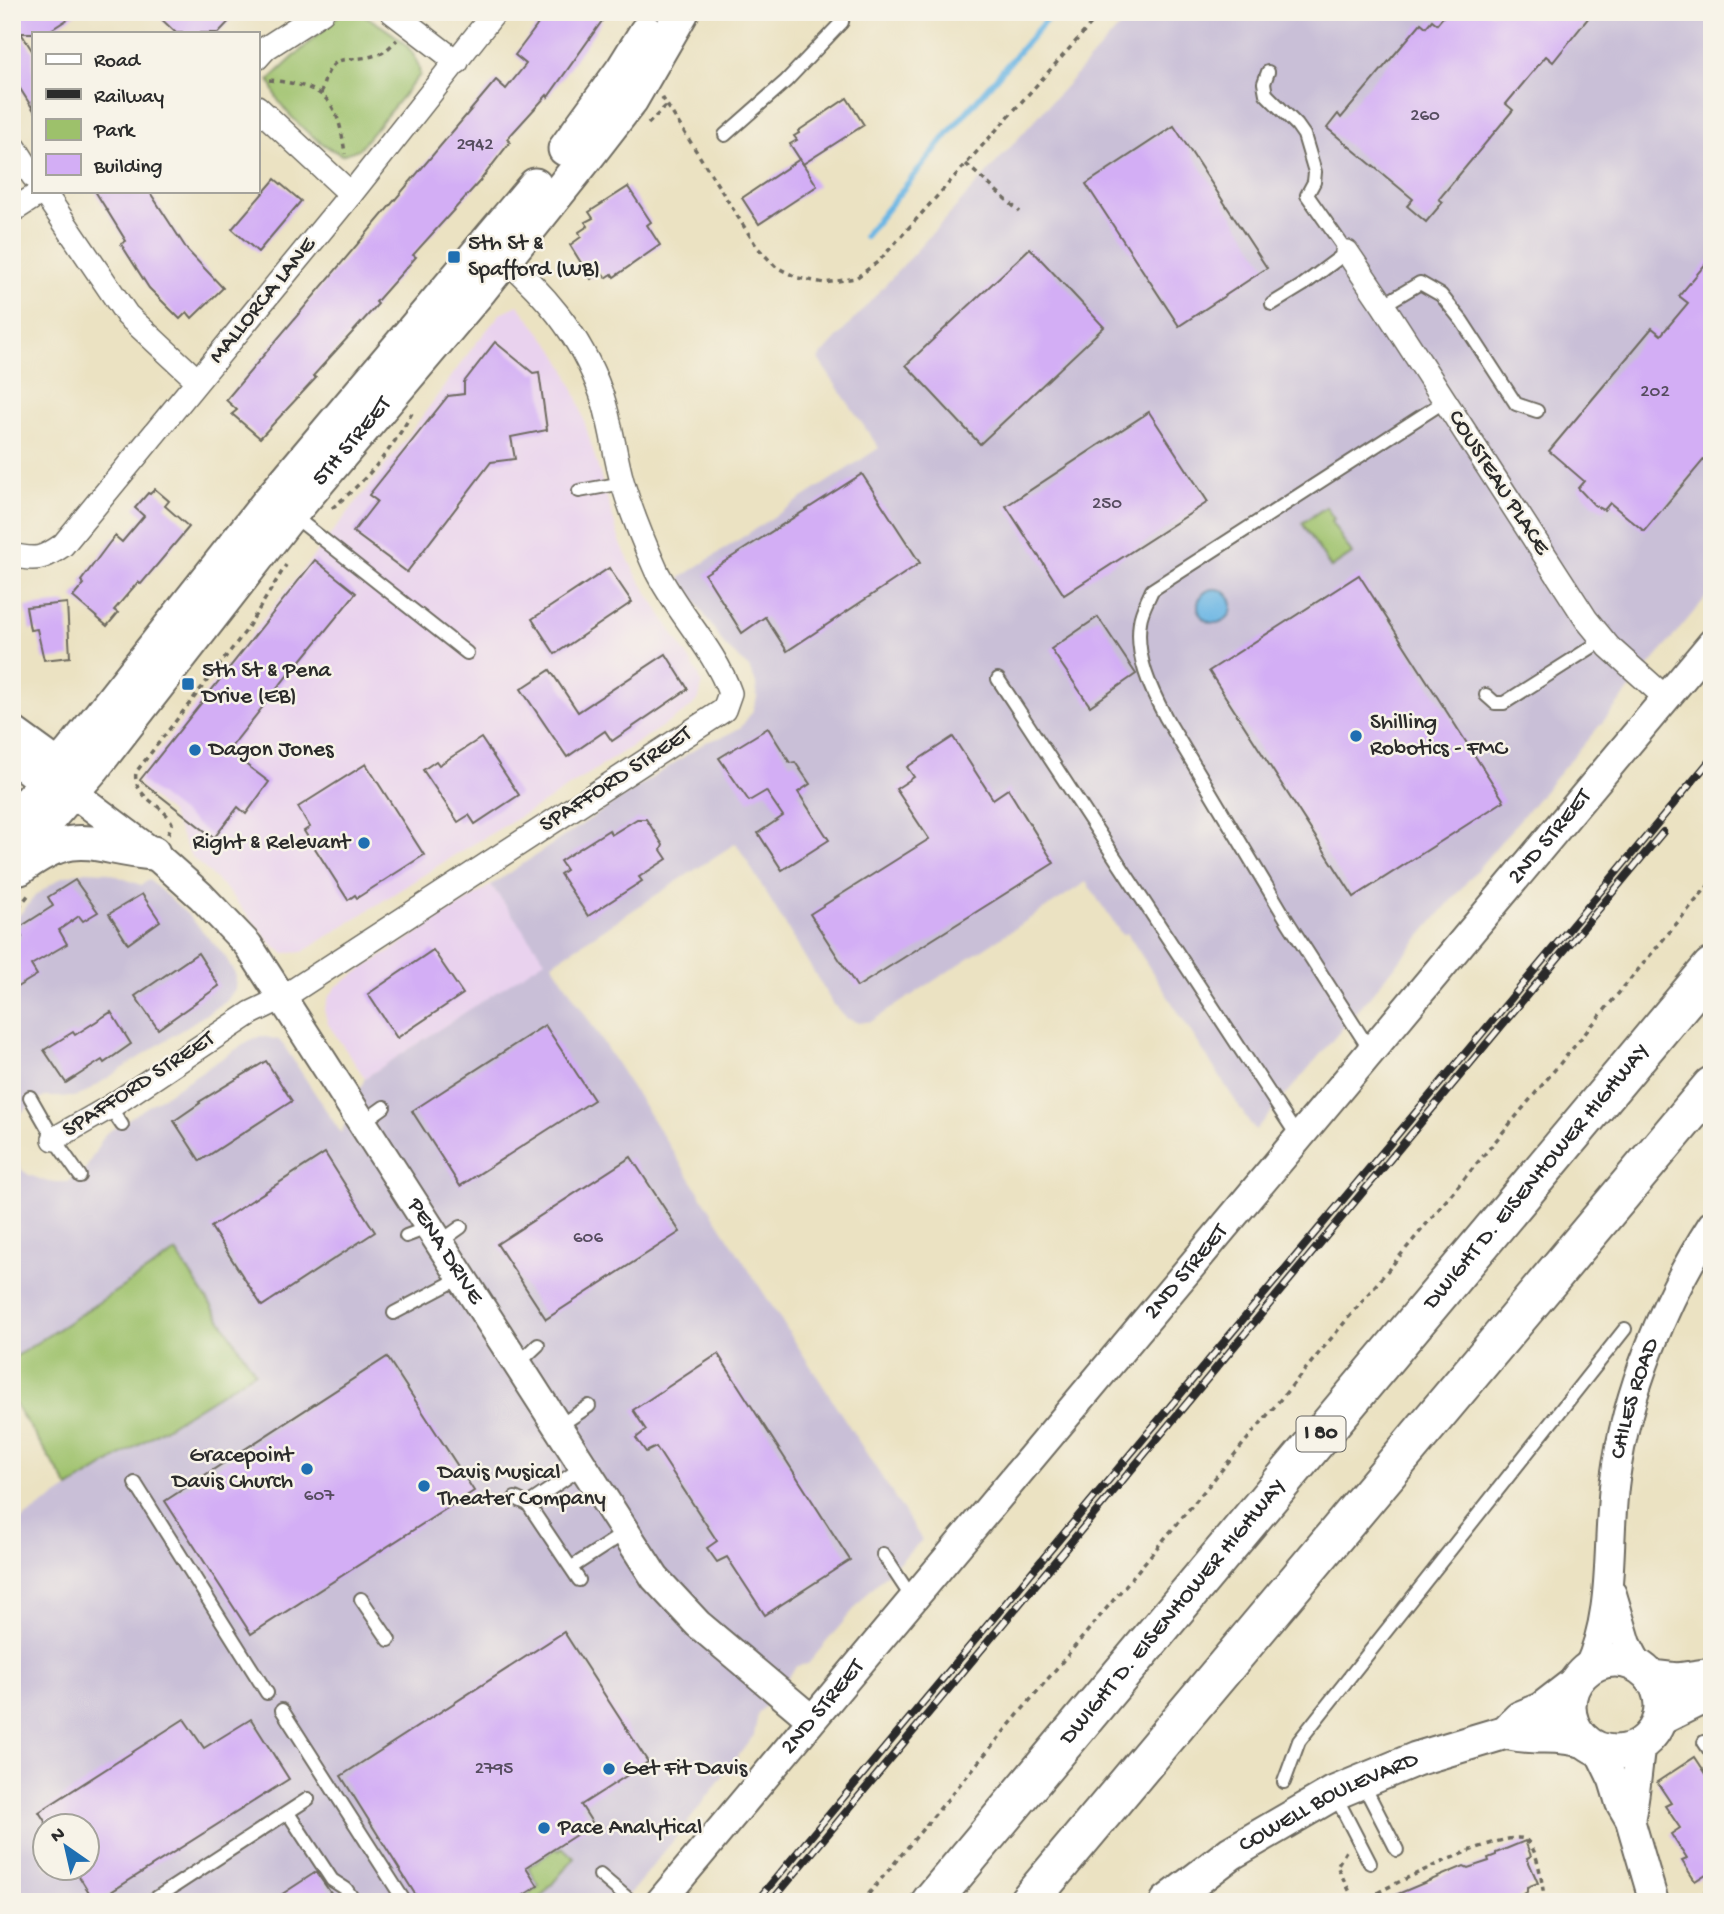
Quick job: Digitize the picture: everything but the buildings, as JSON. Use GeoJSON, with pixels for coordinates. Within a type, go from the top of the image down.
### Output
{"type":"FeatureCollection","features":[{"type":"Feature","properties":{"kind":"highway","name":"DWIGHT D. EISENHOWER HIGHWAY"},"geometry":{"type":"LineString","coordinates":[[931,1902],[1712,967]]}},
{"type":"Feature","properties":{"kind":"highway"},"geometry":{"type":"LineString","coordinates":[[1028,1902],[1712,1086]]}},
{"type":"Feature","properties":{"kind":"main road","name":"5TH STREET"},"geometry":{"type":"LineString","coordinates":[[12,821],[59,780],[298,520],[496,251],[623,69],[658,12]]}},
{"type":"Feature","properties":{"kind":"main road","name":"5TH STREET"},"geometry":{"type":"LineString","coordinates":[[19,876],[59,780],[270,500],[631,100],[682,12]]}},
{"type":"Feature","properties":{"kind":"main road"},"geometry":{"type":"LineString","coordinates":[[19,876],[34,857],[71,843],[90,841],[124,851],[160,844]]}},
{"type":"Feature","properties":{"kind":"main road"},"geometry":{"type":"LineString","coordinates":[[1712,1675],[1677,1680],[1645,1672],[1625,1661],[1610,1660],[1595,1664],[1581,1677],[1569,1700],[1569,1715],[1575,1729],[1591,1745],[1613,1752],[1627,1750],[1695,1701],[1712,1696]]}},
{"type":"Feature","properties":{"kind":"main road"},"geometry":{"type":"LineString","coordinates":[[1645,1672],[1658,1690],[1661,1705],[1650,1731]]}},
{"type":"Feature","properties":{"kind":"main road","name":"COWELL BOULEVARD"},"geometry":{"type":"LineString","coordinates":[[1167,1902],[1231,1853],[1348,1786],[1428,1755],[1506,1732],[1520,1718],[1556,1700],[1581,1677]]}},
{"type":"Feature","properties":{"kind":"main road","name":"COWELL BOULEVARD"},"geometry":{"type":"LineString","coordinates":[[1506,1732],[1526,1738],[1552,1735],[1591,1745]]}},
{"type":"Feature","properties":{"kind":"street"},"geometry":{"type":"LineString","coordinates":[[259,56],[266,48],[322,12]]}},
{"type":"Feature","properties":{"kind":"street"},"geometry":{"type":"LineString","coordinates":[[392,12],[457,62]]}},
{"type":"Feature","properties":{"kind":"street","name":"MALLORCA LANE"},"geometry":{"type":"LineString","coordinates":[[12,555],[28,559],[46,557],[63,545],[351,194],[495,12]]}},
{"type":"Feature","properties":{"kind":"street"},"geometry":{"type":"LineString","coordinates":[[259,109],[351,194]]}},
{"type":"Feature","properties":{"kind":"street"},"geometry":{"type":"LineString","coordinates":[[12,143],[32,174]]}},
{"type":"Feature","properties":{"kind":"street"},"geometry":{"type":"LineString","coordinates":[[12,211],[41,192]]}},
{"type":"Feature","properties":{"kind":"street"},"geometry":{"type":"LineString","coordinates":[[44,192],[127,315],[197,380]]}},
{"type":"Feature","properties":{"kind":"street","name":"SPAFFORD STREET"},"geometry":{"type":"LineString","coordinates":[[54,1139],[116,1116],[251,1013],[282,998],[724,709],[730,693],[723,674],[678,610],[640,534],[623,483],[601,393],[575,337],[554,306],[496,251]]}},
{"type":"Feature","properties":{"kind":"street","name":"COUSTEAU PLACE"},"geometry":{"type":"LineString","coordinates":[[1347,253],[1384,305],[1586,619],[1603,640],[1666,698]]}},
{"type":"Feature","properties":{"kind":"street","name":"2ND STREET"},"geometry":{"type":"LineString","coordinates":[[660,1902],[1712,643]]}},
{"type":"Feature","properties":{"kind":"street"},"geometry":{"type":"LineString","coordinates":[[12,730],[59,780]]}},
{"type":"Feature","properties":{"kind":"street"},"geometry":{"type":"LineString","coordinates":[[12,758],[59,780]]}},
{"type":"Feature","properties":{"kind":"street","name":"PENA DRIVE"},"geometry":{"type":"LineString","coordinates":[[59,780],[160,844],[201,896],[248,945],[282,998],[373,1115],[434,1233],[462,1277],[528,1355],[559,1426],[655,1578],[698,1624],[811,1719]]}},
{"type":"Feature","properties":{"kind":"street","name":"CHILES ROAD"},"geometry":{"type":"LineString","coordinates":[[1610,1586],[1610,1537],[1615,1478],[1629,1410],[1659,1326],[1694,1253],[1712,1225]]}},
{"type":"Feature","properties":{"kind":"street"},"geometry":{"type":"LineString","coordinates":[[1610,1586],[1627,1644],[1645,1672]]}},
{"type":"Feature","properties":{"kind":"street"},"geometry":{"type":"LineString","coordinates":[[1581,1677],[1599,1646],[1610,1586]]}},
{"type":"Feature","properties":{"kind":"street"},"geometry":{"type":"LineString","coordinates":[[1630,1820],[1635,1800],[1635,1783],[1650,1731]]}},
{"type":"Feature","properties":{"kind":"street"},"geometry":{"type":"LineString","coordinates":[[1591,1745],[1613,1780],[1620,1803],[1630,1820],[1654,1902]]}},
{"type":"Feature","properties":{"kind":"lane"},"geometry":{"type":"LineString","coordinates":[[725,135],[786,81],[842,22],[843,12]]}},
{"type":"Feature","properties":{"kind":"lane"},"geometry":{"type":"LineString","coordinates":[[1268,72],[1264,83],[1266,93],[1304,135],[1315,172],[1314,182],[1307,195],[1347,253],[1272,304]]}},
{"type":"Feature","properties":{"kind":"lane"},"geometry":{"type":"LineString","coordinates":[[1384,305],[1420,283],[1441,295],[1462,321],[1516,404],[1537,411]]}},
{"type":"Feature","properties":{"kind":"lane"},"geometry":{"type":"LineString","coordinates":[[1370,1050],[1288,922],[1166,718],[1149,686],[1140,650],[1140,620],[1152,590],[1446,401]]}},
{"type":"Feature","properties":{"kind":"lane"},"geometry":{"type":"LineString","coordinates":[[579,491],[623,483]]}},
{"type":"Feature","properties":{"kind":"lane"},"geometry":{"type":"LineString","coordinates":[[298,520],[467,653]]}},
{"type":"Feature","properties":{"kind":"lane"},"geometry":{"type":"LineString","coordinates":[[1486,695],[1495,703],[1504,703],[1603,640]]}},
{"type":"Feature","properties":{"kind":"lane"},"geometry":{"type":"LineString","coordinates":[[998,679],[1298,1137]]}},
{"type":"Feature","properties":{"kind":"lane"},"geometry":{"type":"LineString","coordinates":[[30,1097],[54,1139],[80,1176]]}},
{"type":"Feature","properties":{"kind":"lane"},"geometry":{"type":"LineString","coordinates":[[394,1313],[462,1277]]}},
{"type":"Feature","properties":{"kind":"lane"},"geometry":{"type":"LineString","coordinates":[[1283,1782],[1299,1741],[1625,1329]]}},
{"type":"Feature","properties":{"kind":"lane"},"geometry":{"type":"LineString","coordinates":[[559,1426],[589,1406]]}},
{"type":"Feature","properties":{"kind":"lane"},"geometry":{"type":"LineString","coordinates":[[528,1504],[584,1466]]}},
{"type":"Feature","properties":{"kind":"lane"},"geometry":{"type":"LineString","coordinates":[[135,1483],[267,1693]]}},
{"type":"Feature","properties":{"kind":"lane"},"geometry":{"type":"LineString","coordinates":[[515,1498],[528,1504],[579,1580]]}},
{"type":"Feature","properties":{"kind":"lane"},"geometry":{"type":"LineString","coordinates":[[572,1567],[626,1532]]}},
{"type":"Feature","properties":{"kind":"lane"},"geometry":{"type":"LineString","coordinates":[[883,1554],[912,1598]]}},
{"type":"Feature","properties":{"kind":"lane"},"geometry":{"type":"LineString","coordinates":[[361,1599],[389,1640]]}},
{"type":"Feature","properties":{"kind":"lane"},"geometry":{"type":"LineString","coordinates":[[282,1710],[405,1902]]}},
{"type":"Feature","properties":{"kind":"lane"},"geometry":{"type":"LineString","coordinates":[[1704,1742],[1712,1754]]}},
{"type":"Feature","properties":{"kind":"lane"},"geometry":{"type":"LineString","coordinates":[[1348,1786],[1397,1850]]}},
{"type":"Feature","properties":{"kind":"lane"},"geometry":{"type":"LineString","coordinates":[[1348,1786],[1370,1863]]}},
{"type":"Feature","properties":{"kind":"lane"},"geometry":{"type":"LineString","coordinates":[[150,1902],[308,1800]]}},
{"type":"Feature","properties":{"kind":"lane"},"geometry":{"type":"LineString","coordinates":[[288,1813],[332,1880],[346,1889],[355,1902]]}},
{"type":"Feature","properties":{"kind":"lane"},"geometry":{"type":"LineString","coordinates":[[600,1875],[632,1902]]}},
{"type":"Feature","properties":{"kind":"path"},"geometry":{"type":"LineString","coordinates":[[657,90],[757,247],[776,267],[798,278],[825,283],[856,278],[879,261],[1102,12]]}},
{"type":"Feature","properties":{"kind":"path"},"geometry":{"type":"LineString","coordinates":[[321,94],[325,76],[337,62],[345,58],[382,54],[398,38]]}},
{"type":"Feature","properties":{"kind":"path"},"geometry":{"type":"LineString","coordinates":[[269,80],[295,83],[321,94],[337,112],[345,154]]}},
{"type":"Feature","properties":{"kind":"path"},"geometry":{"type":"LineString","coordinates":[[966,164],[1020,212]]}},
{"type":"Feature","properties":{"kind":"path"},"geometry":{"type":"LineString","coordinates":[[160,844],[172,824],[169,816],[139,791],[134,781],[136,772],[245,632],[285,568],[298,520],[330,510],[354,491],[394,444],[416,406]]}},
{"type":"Feature","properties":{"kind":"path"},"geometry":{"type":"LineString","coordinates":[[12,915],[19,876]]}},
{"type":"Feature","properties":{"kind":"path"},"geometry":{"type":"LineString","coordinates":[[862,1902],[1712,881]]}},
{"type":"Feature","properties":{"kind":"path"},"geometry":{"type":"LineString","coordinates":[[1337,1866],[1357,1902],[1437,1864],[1494,1843],[1519,1837],[1526,1839],[1533,1850],[1545,1902]]}},
{"type":"Feature","properties":{"kind":"path"},"geometry":{"type":"LineString","coordinates":[[1687,1902],[1712,1887]]}},
{"type":"Feature","properties":{"kind":"shaded area"},"geometry":{"type":"Polygon","coordinates":[[[1133,12],[1712,12],[1712,590],[1256,1130],[1127,933],[1122,935],[1086,882],[872,1021],[859,1023],[846,1018],[833,1004],[736,843],[552,963],[922,1540],[870,1590],[808,1664],[797,1666],[758,1714],[754,1735],[623,1902],[13,1902],[12,1526],[69,1488],[12,1400],[12,1151],[22,1170],[29,1175],[48,1182],[67,1182],[85,1170],[105,1134],[252,1039],[262,1036],[279,1040],[284,1046],[341,1133],[365,1078],[545,960],[491,885],[706,742],[741,727],[752,712],[757,698],[756,683],[749,668],[725,646],[680,578],[879,448],[818,359],[1133,12]]]}},
{"type":"Feature","properties":{"kind":"shaded area"},"geometry":{"type":"Polygon","coordinates":[[[518,305],[553,348],[565,368],[578,400],[620,542],[634,571],[699,675],[702,685],[699,698],[689,709],[550,799],[453,856],[303,952],[284,953],[271,943],[225,888],[191,856],[170,813],[142,789],[138,782],[139,776],[397,451],[473,347],[501,313],[518,305]]]}},
{"type":"Feature","properties":{"kind":"shaded area"},"geometry":{"type":"Polygon","coordinates":[[[86,871],[106,872],[141,885],[149,880],[189,916],[225,956],[236,976],[235,989],[226,1001],[83,1094],[73,1097],[45,1097],[36,1101],[17,1116],[12,1127],[12,924],[35,896],[62,877],[86,871]]]}},
{"type":"Feature","properties":{"kind":"shaded area"},"geometry":{"type":"Polygon","coordinates":[[[491,885],[546,960],[365,1078],[328,1024],[324,1010],[329,997],[337,986],[491,885]]]}},
{"type":"Feature","properties":{"kind":"green space"},"geometry":{"type":"Polygon","coordinates":[[[360,12],[406,45],[418,64],[420,75],[359,149],[342,155],[316,139],[291,116],[278,100],[269,80],[340,14],[360,12]]]}},
{"type":"Feature","properties":{"kind":"green space"},"geometry":{"type":"Polygon","coordinates":[[[1326,507],[1334,519],[1331,521],[1352,554],[1331,568],[1302,523],[1326,507]]]}},
{"type":"Feature","properties":{"kind":"green space"},"geometry":{"type":"Polygon","coordinates":[[[176,1252],[255,1372],[69,1488],[12,1400],[12,1359],[176,1252]]]}},
{"type":"Feature","properties":{"kind":"green space"},"geometry":{"type":"Polygon","coordinates":[[[562,1847],[574,1858],[537,1902],[516,1902],[539,1886],[528,1867],[562,1847]]]}},
{"type":"Feature","properties":{"kind":"water"},"geometry":{"type":"Polygon","coordinates":[[[1215,589],[1227,594],[1232,606],[1227,618],[1215,623],[1203,618],[1198,606],[1203,594],[1215,589]]]}},
{"type":"Feature","properties":{"kind":"waterway"},"geometry":{"type":"LineString","coordinates":[[865,236],[951,130],[1053,12]]}},
{"type":"Feature","properties":{"kind":"railway"},"geometry":{"type":"LineString","coordinates":[[756,1902],[1712,758]]}},
{"type":"Feature","properties":{"kind":"railway"},"geometry":{"type":"LineString","coordinates":[[771,1902],[1663,832]]}},
{"type":"Feature","properties":{"kind":"place","name":"5th St & Spafford (WB)"},"geometry":{"type":"Point","coordinates":[454,257]}},
{"type":"Feature","properties":{"kind":"place","name":"5th St & Pena Drive (EB)"},"geometry":{"type":"Point","coordinates":[188,684]}},
{"type":"Feature","properties":{"kind":"place","name":"Shilling Robotics - FMC"},"geometry":{"type":"Point","coordinates":[1356,736]}},
{"type":"Feature","properties":{"kind":"place","name":"Dagon Jones"},"geometry":{"type":"Point","coordinates":[195,750]}},
{"type":"Feature","properties":{"kind":"place","name":"Right & Relevant"},"geometry":{"type":"Point","coordinates":[364,843]}},
{"type":"Feature","properties":{"kind":"place","name":"Gracepoint Davis Church"},"geometry":{"type":"Point","coordinates":[307,1469]}},
{"type":"Feature","properties":{"kind":"place","name":"Davis Musical Theater Company"},"geometry":{"type":"Point","coordinates":[424,1486]}},
{"type":"Feature","properties":{"kind":"place","name":"Get Fit Davis"},"geometry":{"type":"Point","coordinates":[609,1769]}},
{"type":"Feature","properties":{"kind":"place","name":"Pace Analytical"},"geometry":{"type":"Point","coordinates":[544,1828]}}]}
